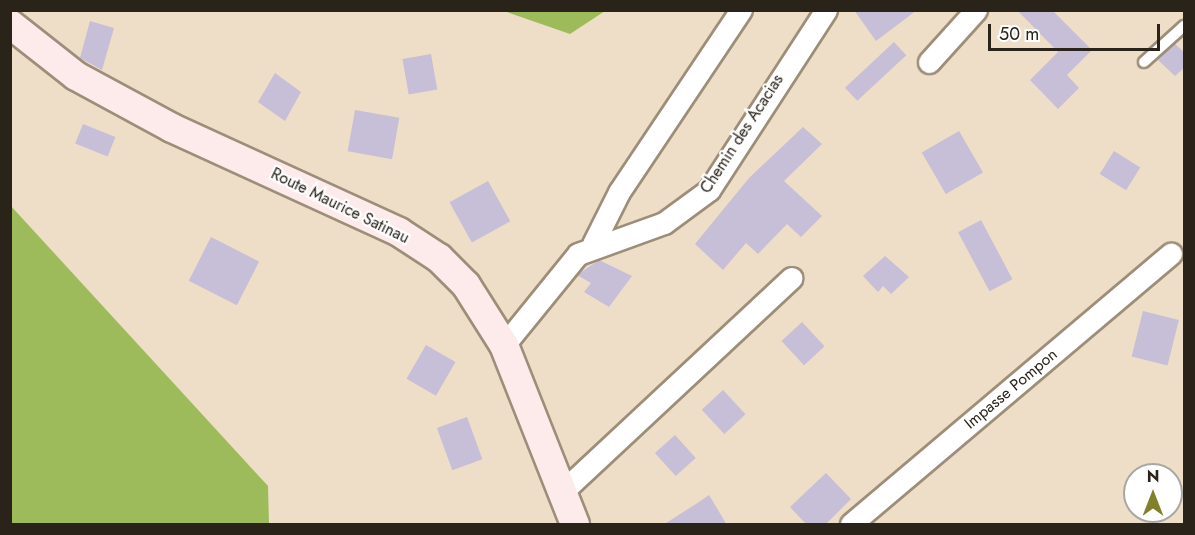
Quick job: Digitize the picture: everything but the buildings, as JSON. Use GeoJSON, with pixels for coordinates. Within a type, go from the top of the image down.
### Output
{"type":"FeatureCollection","features":[{"type":"Feature","properties":{"kind":"main road","name":"Route Maurice Satinau"},"geometry":{"type":"LineString","coordinates":[[10,24],[86,81],[407,237],[466,285],[504,345],[564,490],[575,525]]}},
{"type":"Feature","properties":{"kind":"street"},"geometry":{"type":"LineString","coordinates":[[593,244],[619,192],[741,10]]}},
{"type":"Feature","properties":{"kind":"street","name":"Chemin des Acacias"},"geometry":{"type":"LineString","coordinates":[[504,345],[578,254],[593,244],[664,223],[702,196],[826,10]]}},
{"type":"Feature","properties":{"kind":"street"},"geometry":{"type":"LineString","coordinates":[[929,63],[976,10]]}},
{"type":"Feature","properties":{"kind":"street","name":"Impasse Pompon"},"geometry":{"type":"LineString","coordinates":[[851,525],[1171,254]]}},
{"type":"Feature","properties":{"kind":"street"},"geometry":{"type":"LineString","coordinates":[[564,490],[791,278]]}},
{"type":"Feature","properties":{"kind":"lane"},"geometry":{"type":"LineString","coordinates":[[1144,62],[1185,26]]}},
{"type":"Feature","properties":{"kind":"green space"},"geometry":{"type":"Polygon","coordinates":[[[504,11],[605,11],[570,34],[504,11]]]}},
{"type":"Feature","properties":{"kind":"green space"},"geometry":{"type":"Polygon","coordinates":[[[10,205],[268,486],[269,524],[11,524],[10,205]]]}}]}
